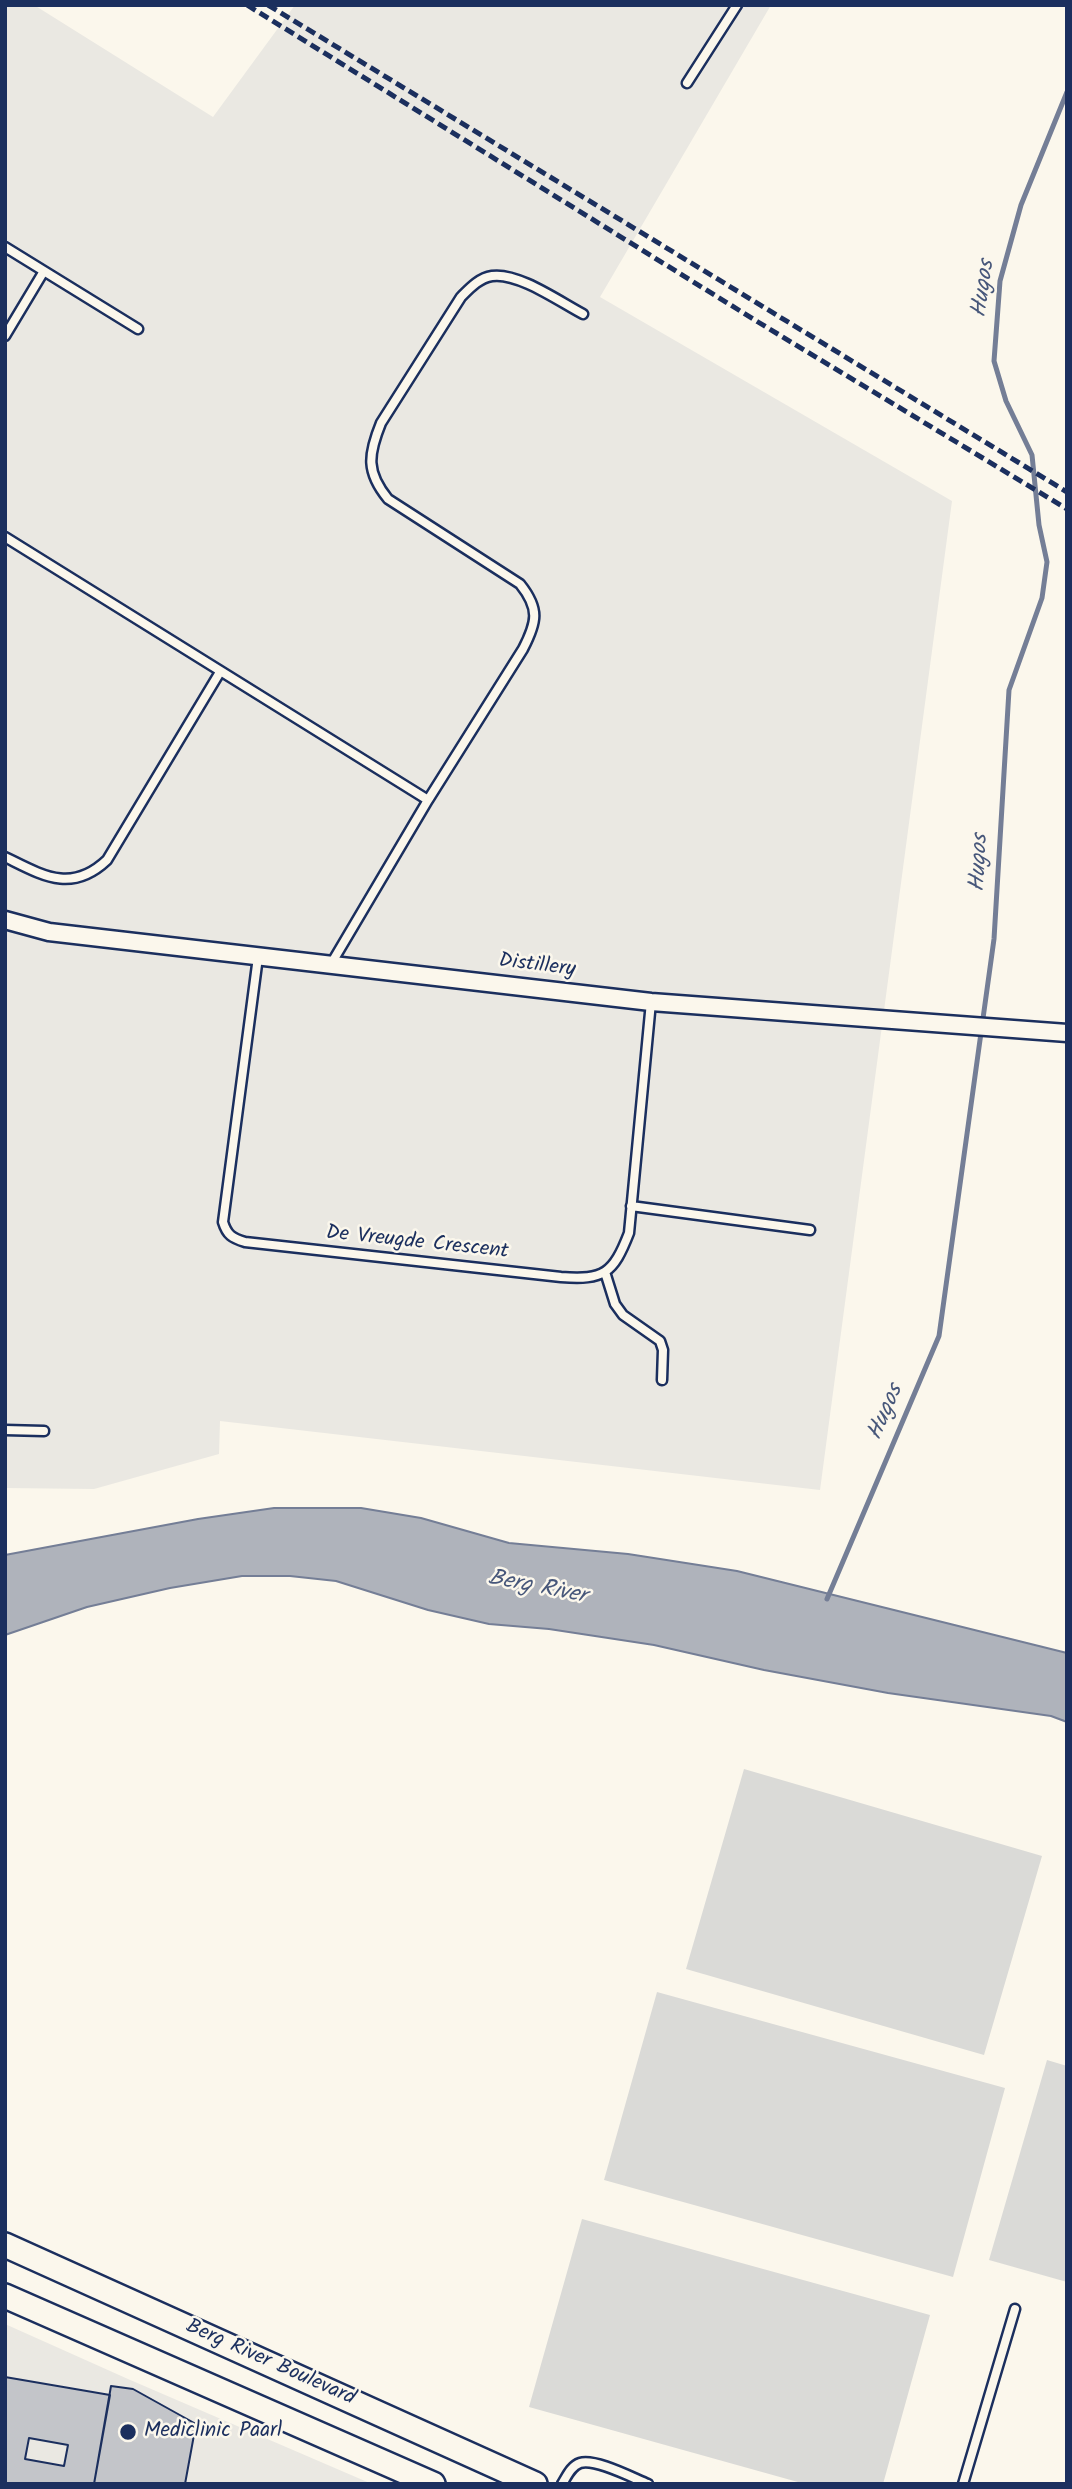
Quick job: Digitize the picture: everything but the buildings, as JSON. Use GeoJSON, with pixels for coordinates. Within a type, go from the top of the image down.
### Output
{"type":"FeatureCollection","features":[{"type":"Feature","properties":{"kind":"street","name":"Distillery"},"geometry":{"type":"LineString","coordinates":[[5,920],[49,932],[651,1002],[1067,1033]]}},
{"type":"Feature","properties":{"kind":"street","name":"Berg River Boulevard"},"geometry":{"type":"LineString","coordinates":[[5,2245],[535,2484]]}},
{"type":"Feature","properties":{"kind":"street","name":"Berg River Boulevard"},"geometry":{"type":"LineString","coordinates":[[5,2296],[433,2484]]}},
{"type":"Feature","properties":{"kind":"lane"},"geometry":{"type":"LineString","coordinates":[[687,83],[737,5]]}},
{"type":"Feature","properties":{"kind":"lane"},"geometry":{"type":"LineString","coordinates":[[5,247],[138,329]]}},
{"type":"Feature","properties":{"kind":"lane"},"geometry":{"type":"LineString","coordinates":[[6,334],[44,271]]}},
{"type":"Feature","properties":{"kind":"lane"},"geometry":{"type":"LineString","coordinates":[[331,964],[428,800],[523,649],[533,629],[535,612],[531,598],[520,584],[388,499],[376,484],[370,465],[372,443],[380,424],[461,297],[476,283],[491,276],[510,277],[583,314]]}},
{"type":"Feature","properties":{"kind":"lane"},"geometry":{"type":"LineString","coordinates":[[5,537],[428,800]]}},
{"type":"Feature","properties":{"kind":"lane"},"geometry":{"type":"LineString","coordinates":[[5,857],[40,874],[58,879],[73,879],[97,869],[107,860],[220,672]]}},
{"type":"Feature","properties":{"kind":"lane","name":"De Vreugde Crescent"},"geometry":{"type":"LineString","coordinates":[[258,957],[223,1223],[226,1233],[233,1239],[244,1242],[561,1277],[588,1279],[606,1272]]}},
{"type":"Feature","properties":{"kind":"lane"},"geometry":{"type":"LineString","coordinates":[[651,1002],[629,1233],[620,1257],[606,1272],[615,1304],[623,1315],[660,1341],[663,1349],[662,1380]]}},
{"type":"Feature","properties":{"kind":"lane"},"geometry":{"type":"LineString","coordinates":[[631,1206],[810,1230]]}},
{"type":"Feature","properties":{"kind":"lane"},"geometry":{"type":"LineString","coordinates":[[5,1430],[44,1431]]}},
{"type":"Feature","properties":{"kind":"lane"},"geometry":{"type":"LineString","coordinates":[[963,2484],[1015,2309]]}},
{"type":"Feature","properties":{"kind":"lane"},"geometry":{"type":"LineString","coordinates":[[562,2484],[570,2470],[581,2462],[595,2463],[648,2484]]}},
{"type":"Feature","properties":{"kind":"shaded area"},"geometry":{"type":"Polygon","coordinates":[[[5,5],[34,5],[213,117],[295,5],[771,5],[600,297],[952,501],[820,1490],[220,1421],[219,1454],[94,1489],[5,1488],[5,5]]]}},
{"type":"Feature","properties":{"kind":"shaded area"},"geometry":{"type":"Polygon","coordinates":[[[744,1769],[1042,1856],[984,2055],[686,1969],[744,1769]]]}},
{"type":"Feature","properties":{"kind":"shaded area"},"geometry":{"type":"Polygon","coordinates":[[[657,1992],[1005,2088],[953,2277],[604,2180],[657,1992]]]}},
{"type":"Feature","properties":{"kind":"shaded area"},"geometry":{"type":"Polygon","coordinates":[[[1047,2060],[1067,2066],[1067,2282],[989,2260],[1047,2060]]]}},
{"type":"Feature","properties":{"kind":"shaded area"},"geometry":{"type":"Polygon","coordinates":[[[582,2219],[930,2315],[883,2484],[805,2484],[529,2407],[582,2219]]]}},
{"type":"Feature","properties":{"kind":"shaded area","name":"Mediclinic Paarl"},"geometry":{"type":"Polygon","coordinates":[[[5,2324],[128,2379],[372,2484],[5,2484],[5,2324]]]}},
{"type":"Feature","properties":{"kind":"water","name":"Berg River"},"geometry":{"type":"Polygon","coordinates":[[[274,1508],[361,1508],[421,1518],[509,1543],[628,1554],[737,1571],[1067,1653],[1067,1722],[1051,1716],[888,1693],[764,1670],[654,1645],[549,1629],[489,1624],[428,1610],[336,1581],[290,1576],[242,1576],[170,1588],[87,1607],[5,1635],[5,1555],[198,1519],[274,1508]]]}},
{"type":"Feature","properties":{"kind":"waterway","name":"Hugos"},"geometry":{"type":"LineString","coordinates":[[827,1599],[939,1336],[994,939],[1009,690],[1042,598],[1047,562],[1039,525],[1032,455],[1006,401],[994,361],[1000,281],[1021,205],[1067,92]]}},
{"type":"Feature","properties":{"kind":"railway"},"geometry":{"type":"LineString","coordinates":[[247,5],[758,322],[1067,509]]}},
{"type":"Feature","properties":{"kind":"railway"},"geometry":{"type":"LineString","coordinates":[[268,5],[1067,492]]}},
{"type":"Feature","properties":{"kind":"place","name":"Mediclinic Paarl"},"geometry":{"type":"Point","coordinates":[128,2432]}}]}
